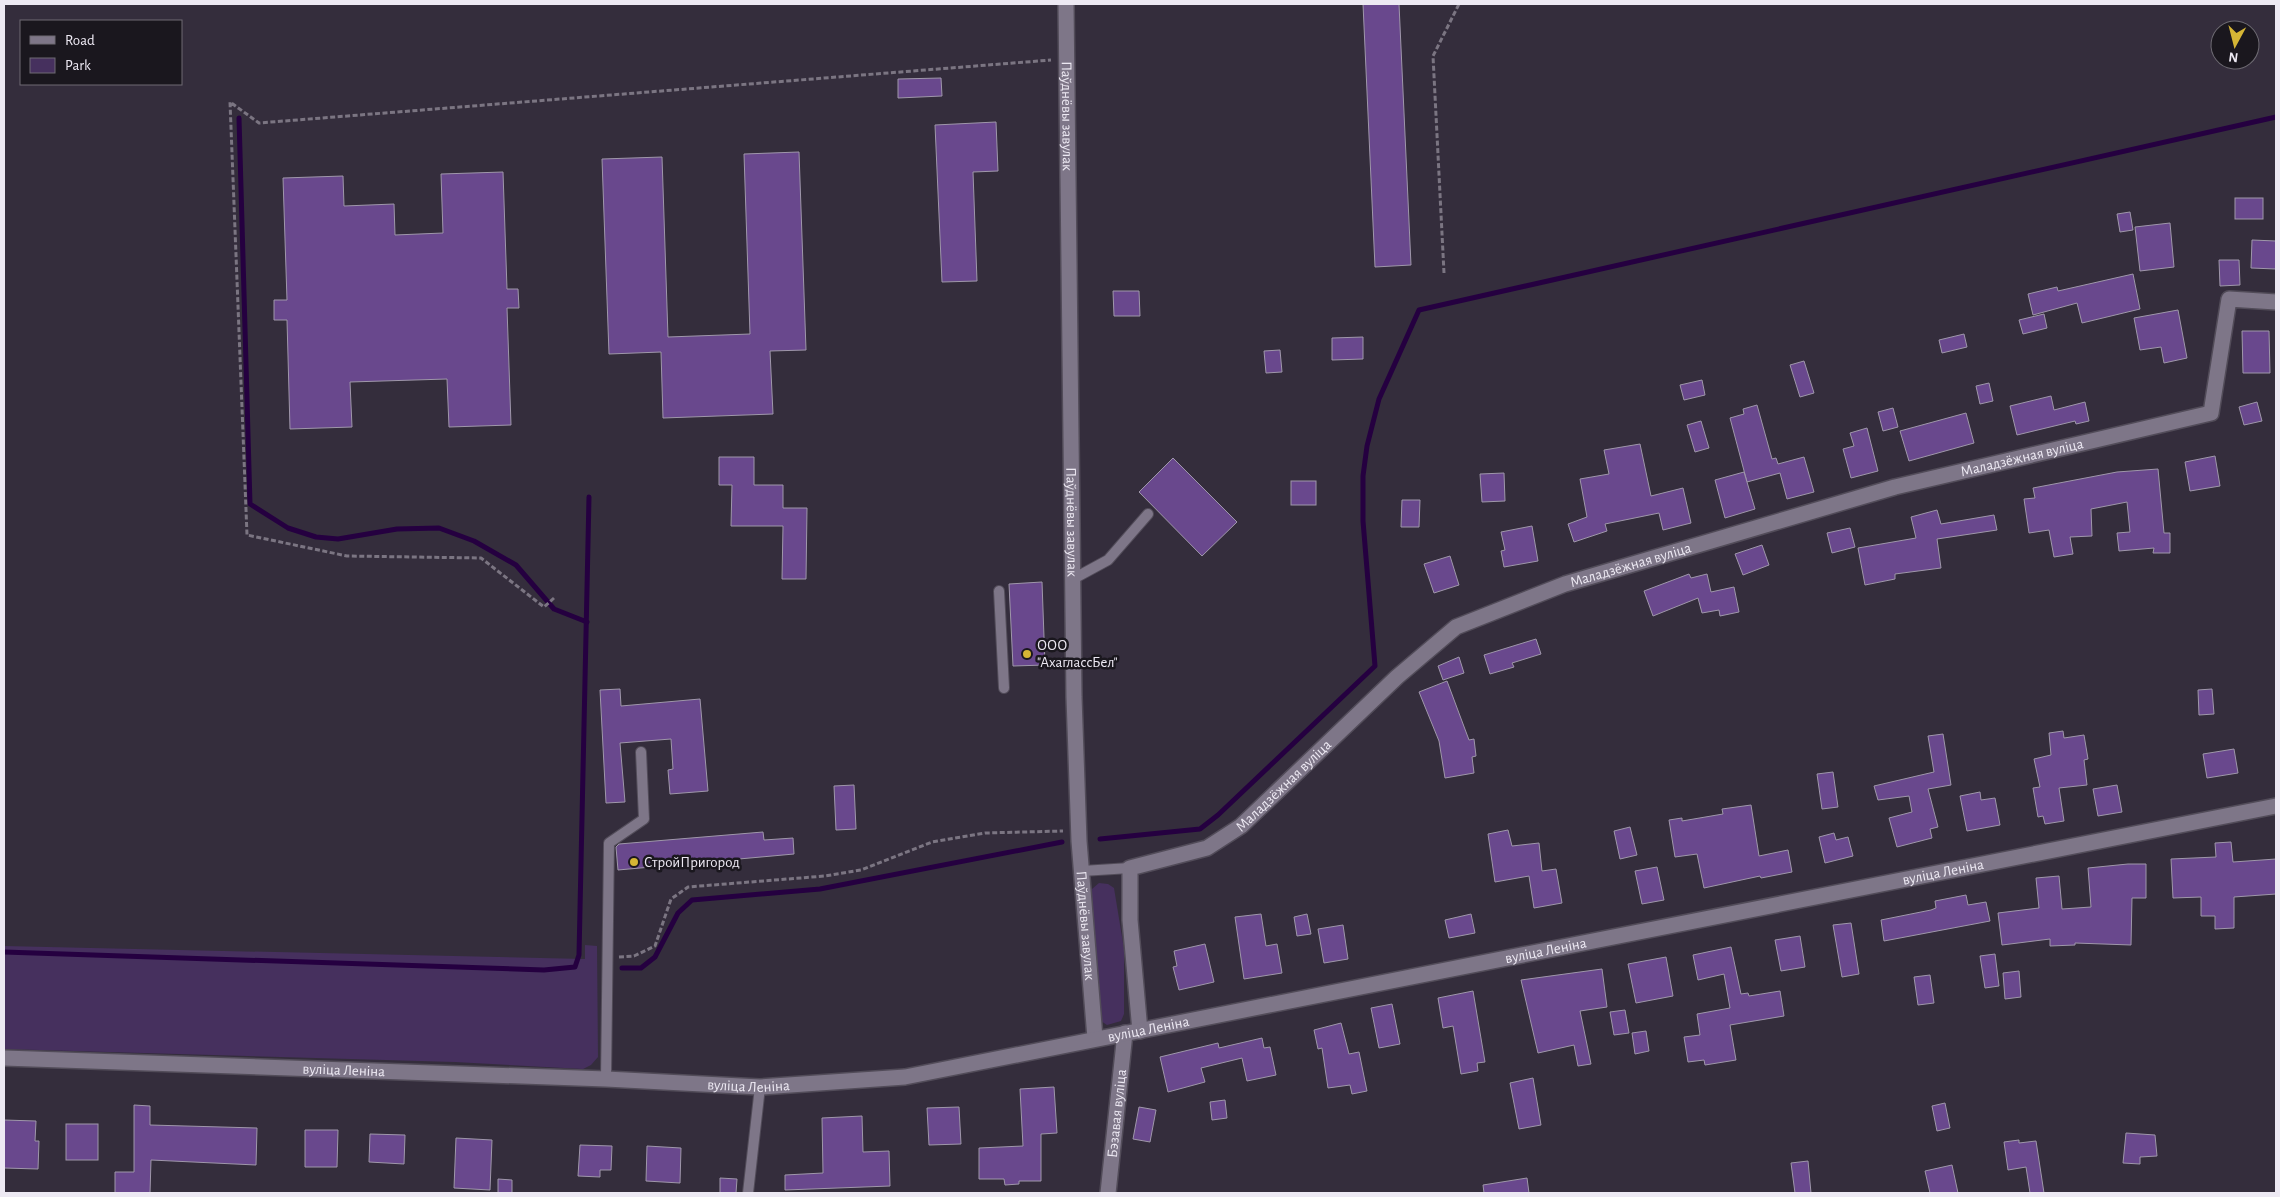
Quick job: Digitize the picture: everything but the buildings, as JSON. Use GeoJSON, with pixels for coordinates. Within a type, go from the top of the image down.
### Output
{"type":"FeatureCollection","features":[{"type":"Feature","properties":{"kind":"street","name":"Паўднёвы завулак"},"geometry":{"type":"LineString","coordinates":[[1066,4],[1073,579],[1079,831],[1095,1038]]}},
{"type":"Feature","properties":{"kind":"street","name":"Маладзёжная вуліца"},"geometry":{"type":"LineString","coordinates":[[1130,868],[1207,848],[1241,826],[1397,677],[1456,627],[1564,584],[1895,487],[2211,413],[2229,299],[2276,302]]}},
{"type":"Feature","properties":{"kind":"street","name":"вуліца Леніна"},"geometry":{"type":"LineString","coordinates":[[4,1058],[606,1079],[760,1087],[905,1076],[2276,806]]}},
{"type":"Feature","properties":{"kind":"street"},"geometry":{"type":"LineString","coordinates":[[1130,868],[1132,1032]]}},
{"type":"Feature","properties":{"kind":"street","name":"Бэзавая вуліца"},"geometry":{"type":"LineString","coordinates":[[1108,1193],[1132,1032]]}},
{"type":"Feature","properties":{"kind":"lane"},"geometry":{"type":"LineString","coordinates":[[1073,579],[1108,560],[1148,514]]}},
{"type":"Feature","properties":{"kind":"lane"},"geometry":{"type":"LineString","coordinates":[[999,591],[1004,688]]}},
{"type":"Feature","properties":{"kind":"lane"},"geometry":{"type":"LineString","coordinates":[[606,1079],[610,843],[644,819],[641,752]]}},
{"type":"Feature","properties":{"kind":"lane"},"geometry":{"type":"LineString","coordinates":[[1082,870],[1130,868]]}},
{"type":"Feature","properties":{"kind":"lane"},"geometry":{"type":"LineString","coordinates":[[748,1193],[760,1087]]}},
{"type":"Feature","properties":{"kind":"path"},"geometry":{"type":"LineString","coordinates":[[1444,273],[1434,56],[1460,4]]}},
{"type":"Feature","properties":{"kind":"path"},"geometry":{"type":"LineString","coordinates":[[554,598],[544,606],[480,558],[346,556],[247,535],[230,102],[259,123],[1067,59]]}},
{"type":"Feature","properties":{"kind":"path"},"geometry":{"type":"LineString","coordinates":[[608,957],[634,956],[655,946],[671,899],[688,887],[834,875],[861,870],[932,842],[985,833],[1079,831]]}},
{"type":"Feature","properties":{"kind":"green space"},"geometry":{"type":"Polygon","coordinates":[[[1099,883],[1108,884],[1114,888],[1124,949],[1124,1014],[1121,1021],[1107,1025],[1101,1021],[1098,1011],[1091,896],[1092,889],[1099,883]]]}},
{"type":"Feature","properties":{"kind":"green space"},"geometry":{"type":"Polygon","coordinates":[[[585,945],[597,946],[598,1057],[591,1065],[583,1069],[455,1062],[4,1049],[4,946],[585,959],[585,945]]]}},
{"type":"Feature","properties":{"kind":"waterway"},"geometry":{"type":"LineString","coordinates":[[1100,839],[1200,829],[1218,815],[1375,666],[1363,521],[1363,476],[1367,446],[1379,399],[1419,310],[2276,117]]}},
{"type":"Feature","properties":{"kind":"waterway"},"geometry":{"type":"LineString","coordinates":[[239,118],[250,504],[288,528],[316,537],[338,539],[397,529],[439,528],[474,541],[516,565],[554,609],[587,622]]}},
{"type":"Feature","properties":{"kind":"waterway"},"geometry":{"type":"LineString","coordinates":[[4,952],[544,970],[575,967],[579,955],[589,497]]}},
{"type":"Feature","properties":{"kind":"waterway"},"geometry":{"type":"LineString","coordinates":[[622,968],[641,968],[655,957],[678,913],[692,900],[820,889],[1062,842]]}},
{"type":"Feature","properties":{"kind":"place","name":"ООО \"АхаглассБел\""},"geometry":{"type":"Point","coordinates":[1027,654]}},
{"type":"Feature","properties":{"kind":"place","name":"СтройПригород"},"geometry":{"type":"Point","coordinates":[634,862]}}]}
